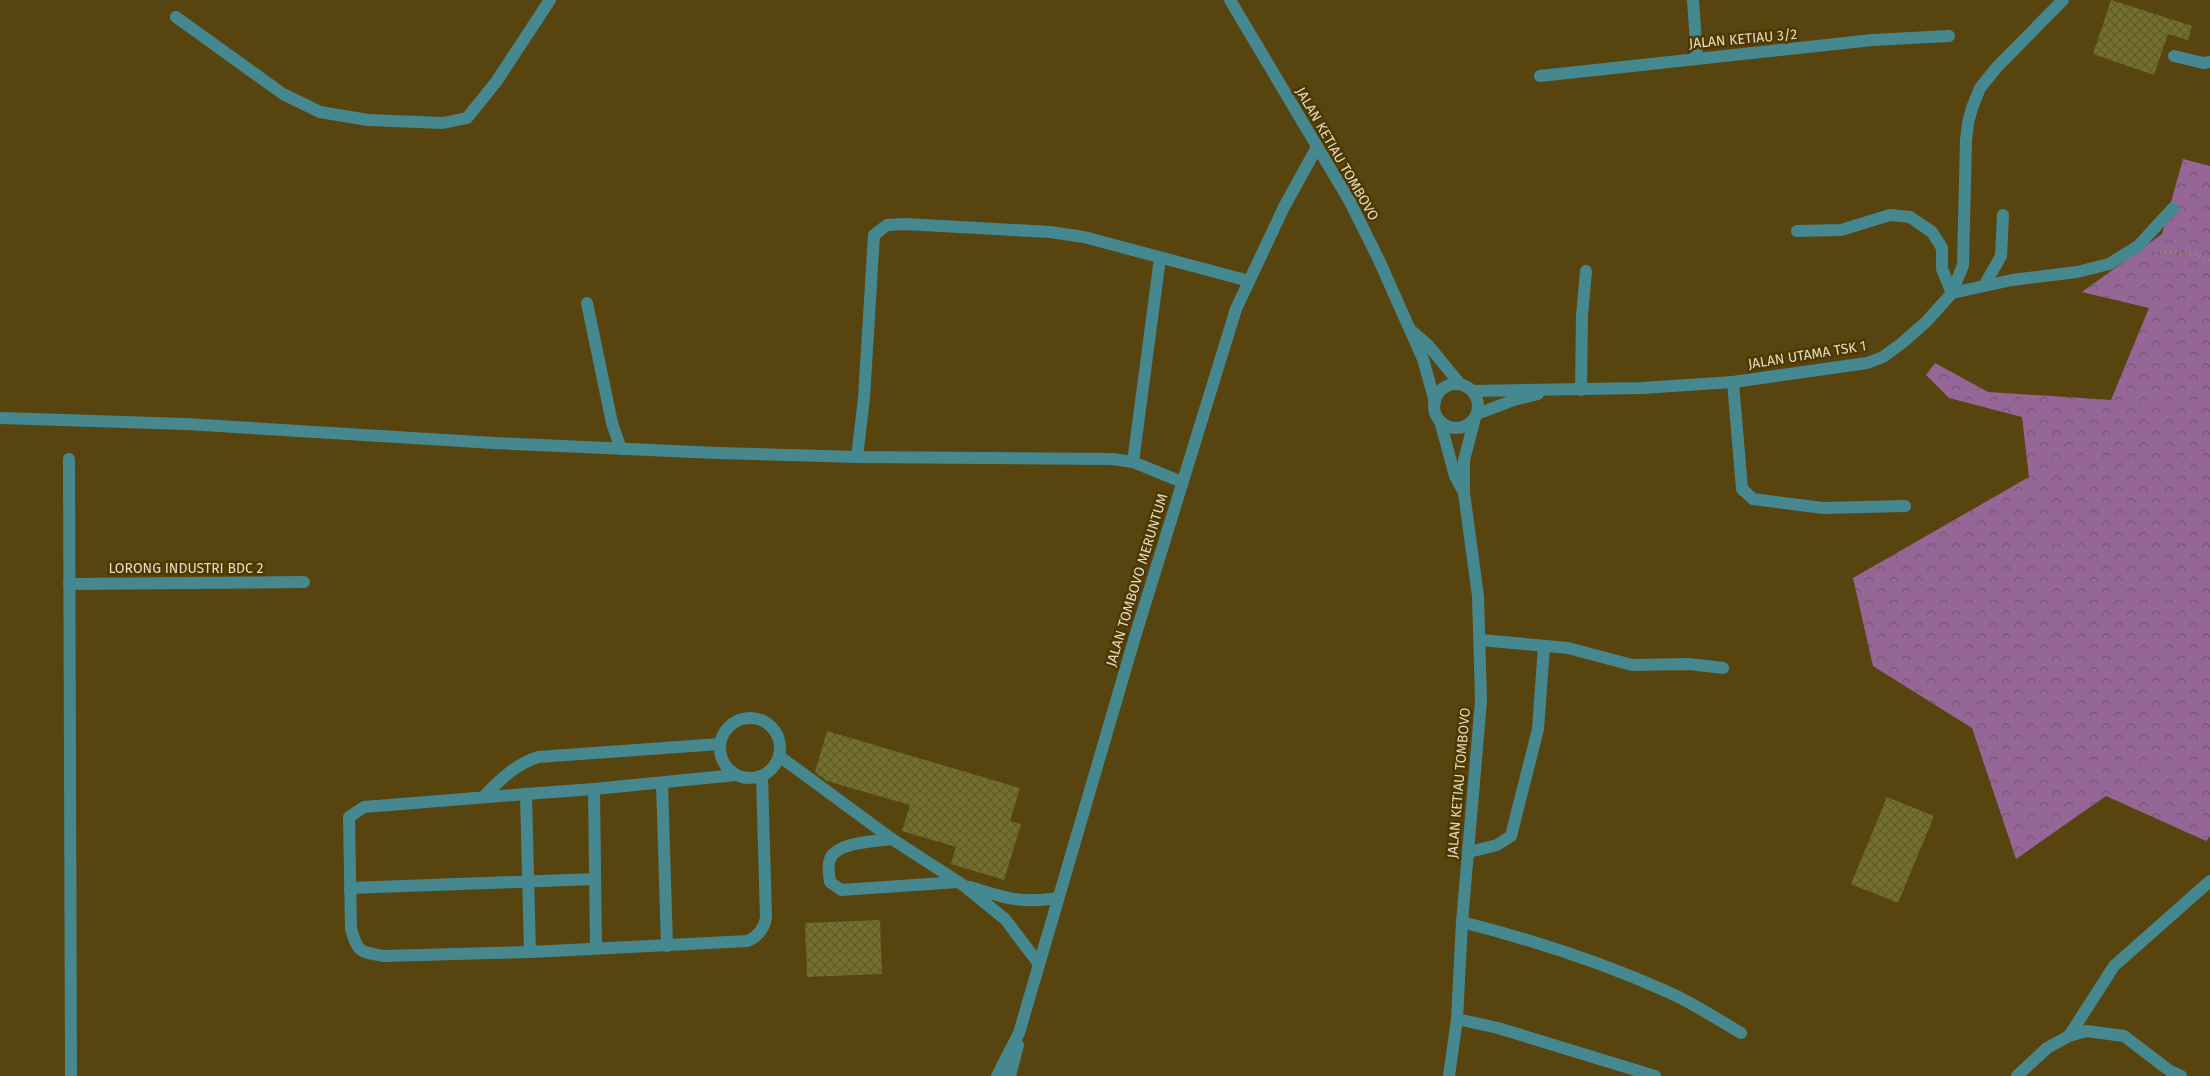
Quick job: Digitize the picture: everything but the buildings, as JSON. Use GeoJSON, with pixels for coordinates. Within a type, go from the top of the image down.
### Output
{"type":"FeatureCollection","features":[{"type":"Feature","properties":{"kind":"street"},"geometry":{"type":"LineString","coordinates":[[176,17],[284,94],[320,112],[368,120],[443,123],[467,118],[496,82],[550,0]]}},
{"type":"Feature","properties":{"kind":"street","name":"JALAN KETIAU TOMBOVO"},"geometry":{"type":"LineString","coordinates":[[1230,0],[1316,149],[1349,200],[1410,328],[1427,372],[1435,402]]}},
{"type":"Feature","properties":{"kind":"street"},"geometry":{"type":"LineString","coordinates":[[1694,0],[1697,58]]}},
{"type":"Feature","properties":{"kind":"street","name":"JALAN UTAMA TSK 1"},"geometry":{"type":"LineString","coordinates":[[1552,391],[1733,382],[1868,363],[1883,356],[1902,343],[1926,322],[1952,292],[1959,280],[1963,265],[1966,140],[1972,108],[1980,88],[1997,67],[2064,0]]}},
{"type":"Feature","properties":{"kind":"street","name":"JALAN KETIAU 3/2"},"geometry":{"type":"LineString","coordinates":[[1540,76],[1872,40],[1949,36]]}},
{"type":"Feature","properties":{"kind":"street"},"geometry":{"type":"LineString","coordinates":[[2174,56],[2203,63],[2210,62]]}},
{"type":"Feature","properties":{"kind":"street","name":"JALAN TOMBOVO MERUNTUM"},"geometry":{"type":"LineString","coordinates":[[997,1076],[1019,1033],[1182,482],[1236,309],[1284,207],[1316,149]]}},
{"type":"Feature","properties":{"kind":"street"},"geometry":{"type":"LineString","coordinates":[[1797,231],[1841,230],[1890,215],[1910,216],[1932,232],[1942,248],[1942,270],[1952,292],[1985,284],[2095,269],[2132,250],[2150,235],[2173,208]]}},
{"type":"Feature","properties":{"kind":"street"},"geometry":{"type":"LineString","coordinates":[[1985,284],[2001,256],[2003,215]]}},
{"type":"Feature","properties":{"kind":"street"},"geometry":{"type":"LineString","coordinates":[[857,457],[864,398],[874,235],[887,225],[905,224],[1050,232],[1114,244],[1249,282]]}},
{"type":"Feature","properties":{"kind":"street"},"geometry":{"type":"LineString","coordinates":[[1133,462],[1160,258]]}},
{"type":"Feature","properties":{"kind":"street"},"geometry":{"type":"LineString","coordinates":[[1581,390],[1582,316],[1586,271]]}},
{"type":"Feature","properties":{"kind":"street"},"geometry":{"type":"LineString","coordinates":[[587,303],[612,423],[621,449]]}},
{"type":"Feature","properties":{"kind":"street","name":"JALAN KETIAU TOMBOVO"},"geometry":{"type":"LineString","coordinates":[[1410,328],[1428,345],[1460,384]]}},
{"type":"Feature","properties":{"kind":"street"},"geometry":{"type":"LineString","coordinates":[[1733,382],[1742,489],[1753,499],[1823,508],[1905,506]]}},
{"type":"Feature","properties":{"kind":"street"},"geometry":{"type":"LineString","coordinates":[[1476,416],[1478,402],[1472,391],[1460,384],[1447,386],[1437,395],[1434,409],[1440,421],[1445,425],[1458,428],[1464,426],[1476,416],[1514,400],[1552,391]]}},
{"type":"Feature","properties":{"kind":"street"},"geometry":{"type":"LineString","coordinates":[[1472,391],[1537,389],[1552,391]]}},
{"type":"Feature","properties":{"kind":"street","name":"JALAN KETIAU TOMBOVO"},"geometry":{"type":"LineString","coordinates":[[1449,1076],[1457,1020],[1462,922],[1481,702],[1481,640],[1477,586],[1464,493],[1464,460],[1476,416]]}},
{"type":"Feature","properties":{"kind":"street"},"geometry":{"type":"LineString","coordinates":[[0,418],[186,424],[621,449],[857,457],[1112,459],[1133,462],[1182,482]]}},
{"type":"Feature","properties":{"kind":"street","name":"JALAN KETIAU TOMBOVO"},"geometry":{"type":"LineString","coordinates":[[1440,421],[1455,476],[1464,493]]}},
{"type":"Feature","properties":{"kind":"street"},"geometry":{"type":"LineString","coordinates":[[69,460],[71,1076]]}},
{"type":"Feature","properties":{"kind":"street","name":"LORONG INDUSTRI BDC 2"},"geometry":{"type":"LineString","coordinates":[[69,584],[304,582]]}},
{"type":"Feature","properties":{"kind":"street"},"geometry":{"type":"LineString","coordinates":[[1481,640],[1568,648],[1632,665],[1689,664],[1723,668]]}},
{"type":"Feature","properties":{"kind":"street"},"geometry":{"type":"LineString","coordinates":[[1469,852],[1497,845],[1511,836],[1538,729],[1544,646]]}},
{"type":"Feature","properties":{"kind":"street"},"geometry":{"type":"LineString","coordinates":[[736,775],[726,767],[721,756],[720,744],[724,732],[732,723],[743,718],[756,718],[768,723],[776,732],[780,743],[780,756],[773,768],[762,776],[749,778],[736,775],[594,790],[364,807],[348,817],[351,929],[356,947],[362,952],[384,956],[530,952],[748,942],[765,925],[766,918],[762,776]]}},
{"type":"Feature","properties":{"kind":"street"},"geometry":{"type":"LineString","coordinates":[[482,797],[521,763],[538,757],[720,744]]}},
{"type":"Feature","properties":{"kind":"street"},"geometry":{"type":"LineString","coordinates":[[780,756],[892,840],[960,883],[1005,919],[1039,964]]}},
{"type":"Feature","properties":{"kind":"street"},"geometry":{"type":"LineString","coordinates":[[662,783],[667,946]]}},
{"type":"Feature","properties":{"kind":"street"},"geometry":{"type":"LineString","coordinates":[[594,790],[596,948]]}},
{"type":"Feature","properties":{"kind":"street"},"geometry":{"type":"LineString","coordinates":[[526,794],[530,952]]}},
{"type":"Feature","properties":{"kind":"street"},"geometry":{"type":"LineString","coordinates":[[892,840],[851,844],[837,850],[830,857],[828,870],[830,882],[841,890],[960,883],[1016,901],[1038,901],[1058,898]]}},
{"type":"Feature","properties":{"kind":"street"},"geometry":{"type":"LineString","coordinates":[[350,888],[595,879]]}},
{"type":"Feature","properties":{"kind":"street"},"geometry":{"type":"LineString","coordinates":[[2069,1036],[2114,966],[2210,881]]}},
{"type":"Feature","properties":{"kind":"street"},"geometry":{"type":"LineString","coordinates":[[1462,922],[1534,941],[1602,965],[1669,992],[1741,1033]]}},
{"type":"Feature","properties":{"kind":"street"},"geometry":{"type":"LineString","coordinates":[[1457,1020],[1498,1028],[1655,1076]]}},
{"type":"Feature","properties":{"kind":"street"},"geometry":{"type":"LineString","coordinates":[[2018,1076],[2047,1048],[2069,1036],[2086,1032],[2124,1036],[2170,1071],[2181,1076]]}},
{"type":"Feature","properties":{"kind":"street","name":"JALAN TOMBOVO MERUNTUM"},"geometry":{"type":"LineString","coordinates":[[1010,1076],[1018,1053],[1019,1033]]}},
{"type":"Feature","properties":{"kind":"path"},"geometry":{"type":"LineString","coordinates":[[2132,250],[2194,254],[2210,261]]}},
{"type":"Feature","properties":{"kind":"green space"},"geometry":{"type":"Polygon","coordinates":[[[2183,159],[2210,166],[2210,837],[2206,841],[2106,796],[2016,859],[1972,728],[1873,666],[1853,578],[2029,477],[2022,417],[1949,398],[1926,375],[1935,363],[1988,392],[2111,400],[2149,308],[2082,292],[2162,234],[2183,159]]]}}]}
